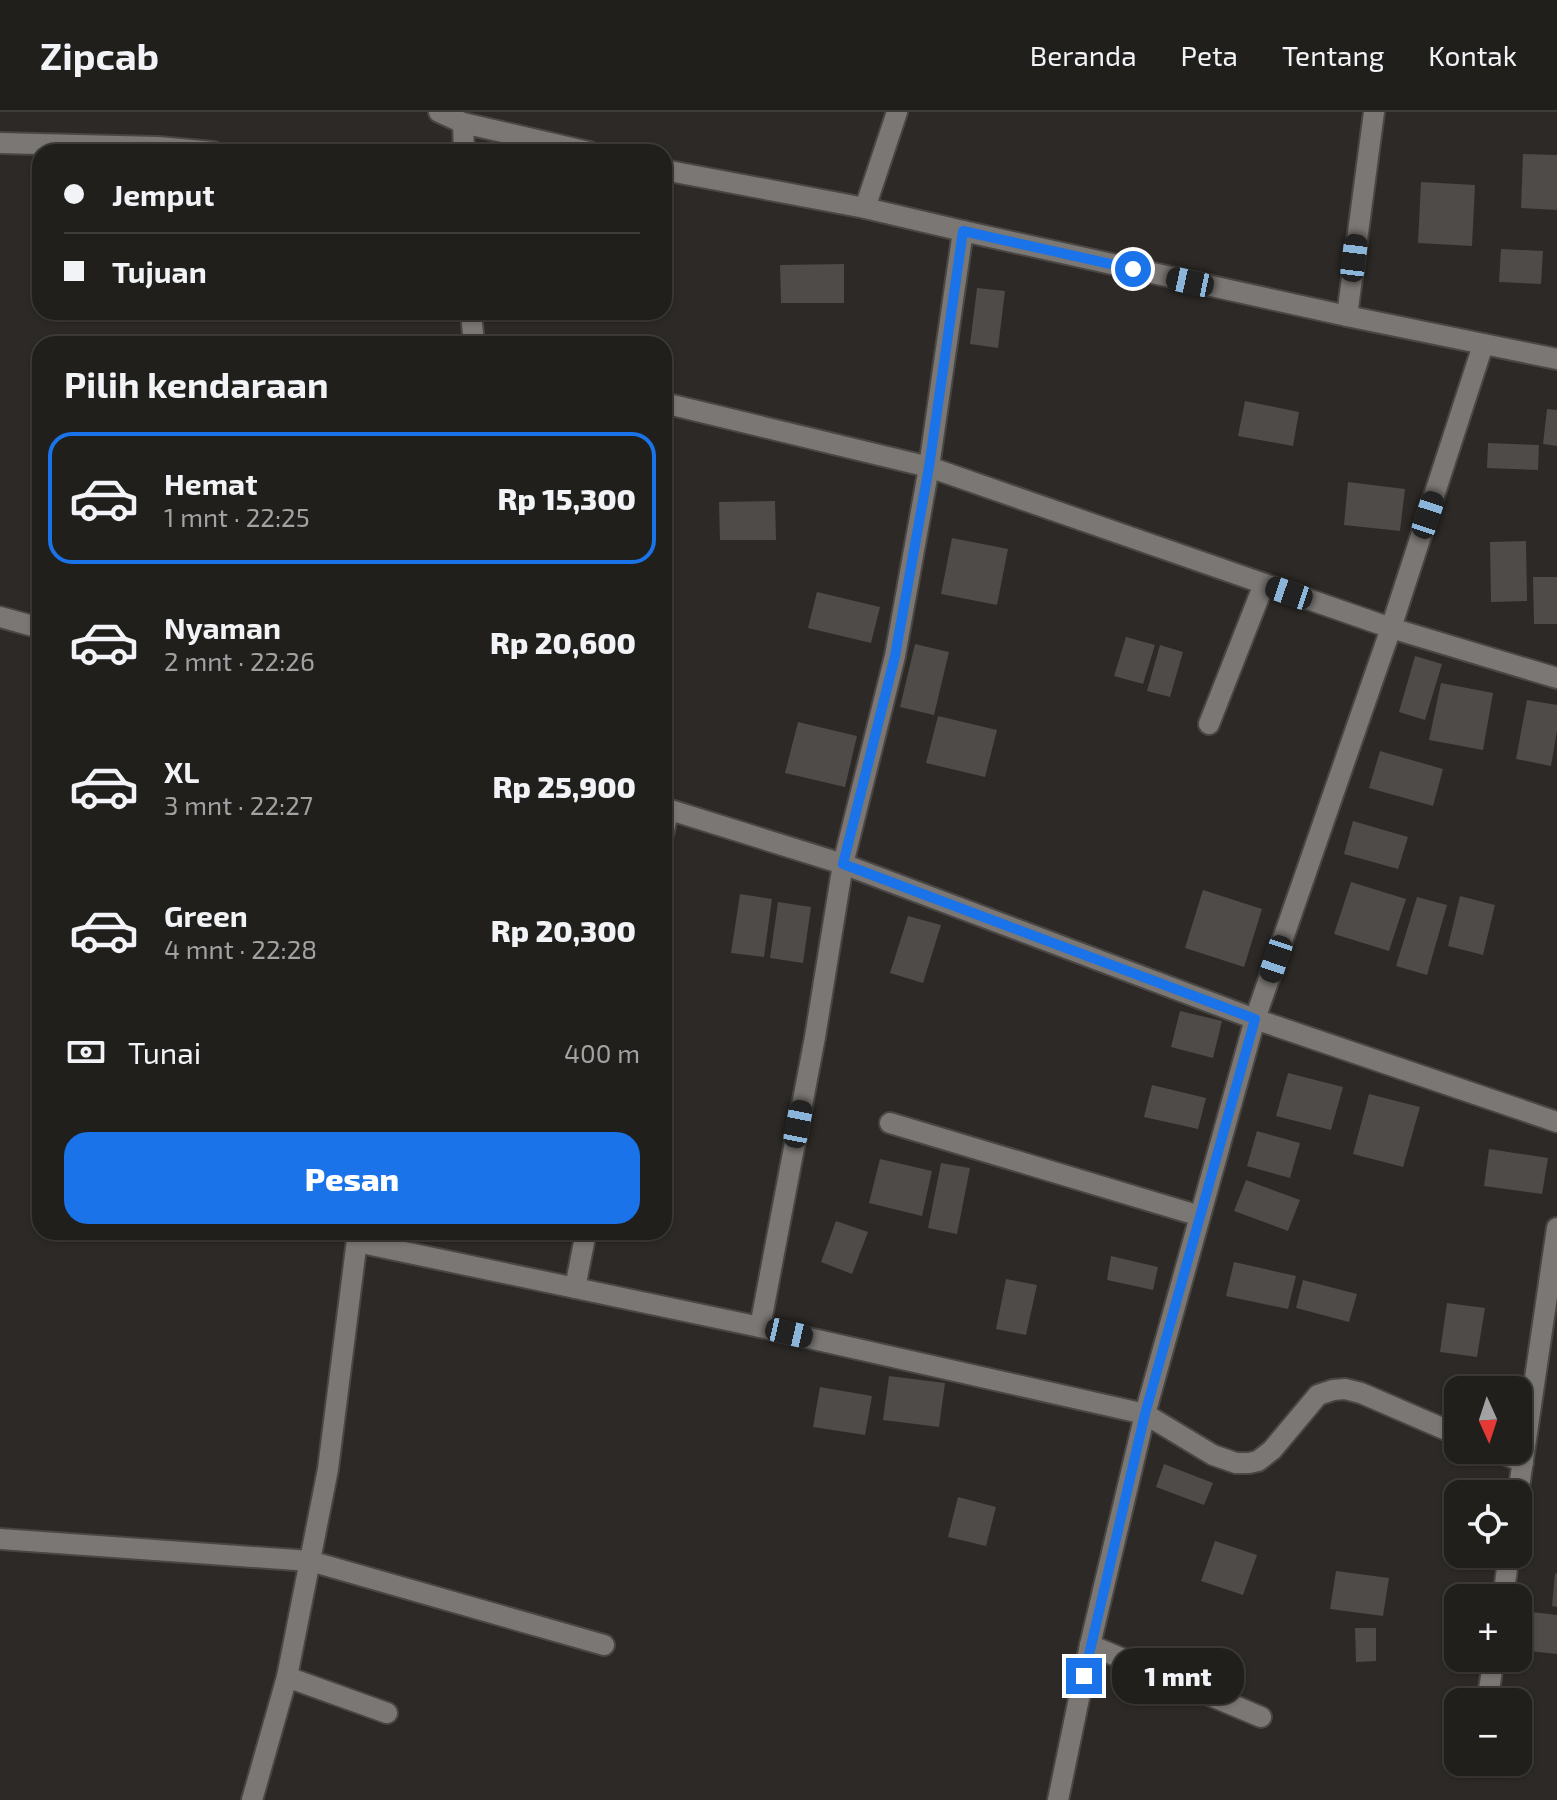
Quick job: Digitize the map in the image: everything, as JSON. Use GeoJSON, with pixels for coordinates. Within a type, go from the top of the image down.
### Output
{"type":"FeatureCollection","features":[{"type":"Feature","properties":{"kind":"street"},"geometry":{"type":"LineString","coordinates":[[439,112],[463,123],[554,144]]}},
{"type":"Feature","properties":{"kind":"street"},"geometry":{"type":"LineString","coordinates":[[865,208],[897,112]]}},
{"type":"Feature","properties":{"kind":"street"},"geometry":{"type":"LineString","coordinates":[[1347,316],[1374,112]]}},
{"type":"Feature","properties":{"kind":"street"},"geometry":{"type":"LineString","coordinates":[[463,123],[464,144]]}},
{"type":"Feature","properties":{"kind":"street"},"geometry":{"type":"LineString","coordinates":[[0,143],[40,144]]}},
{"type":"Feature","properties":{"kind":"street"},"geometry":{"type":"LineString","coordinates":[[672,172],[865,208],[1347,316],[1557,359]]}},
{"type":"Feature","properties":{"kind":"street"},"geometry":{"type":"LineString","coordinates":[[760,1327],[815,1037],[843,864],[895,656],[929,467],[963,231]]}},
{"type":"Feature","properties":{"kind":"street"},"geometry":{"type":"LineString","coordinates":[[1058,1800],[1090,1645],[1145,1414],[1255,1019],[1391,628],[1483,345]]}},
{"type":"Feature","properties":{"kind":"street"},"geometry":{"type":"LineString","coordinates":[[672,405],[929,467],[1391,628],[1557,678]]}},
{"type":"Feature","properties":{"kind":"street"},"geometry":{"type":"LineString","coordinates":[[1209,724],[1264,584]]}},
{"type":"Feature","properties":{"kind":"street"},"geometry":{"type":"LineString","coordinates":[[0,617],[32,626]]}},
{"type":"Feature","properties":{"kind":"street"},"geometry":{"type":"LineString","coordinates":[[672,811],[843,864],[1255,1019],[1557,1122]]}},
{"type":"Feature","properties":{"kind":"street"},"geometry":{"type":"LineString","coordinates":[[890,1123],[1200,1216]]}},
{"type":"Feature","properties":{"kind":"street"},"geometry":{"type":"LineString","coordinates":[[1532,1400],[1557,1228]]}},
{"type":"Feature","properties":{"kind":"street"},"geometry":{"type":"LineString","coordinates":[[252,1800],[287,1677],[328,1469],[358,1240]]}},
{"type":"Feature","properties":{"kind":"street"},"geometry":{"type":"LineString","coordinates":[[371,1240],[1145,1414],[1213,1455],[1236,1463],[1258,1461],[1272,1450],[1318,1395],[1333,1390],[1361,1393],[1444,1429]]}},
{"type":"Feature","properties":{"kind":"street"},"geometry":{"type":"LineString","coordinates":[[575,1288],[584,1240]]}},
{"type":"Feature","properties":{"kind":"street"},"geometry":{"type":"LineString","coordinates":[[0,1539],[310,1561],[604,1645]]}},
{"type":"Feature","properties":{"kind":"street"},"geometry":{"type":"LineString","coordinates":[[1090,1645],[1261,1717]]}},
{"type":"Feature","properties":{"kind":"street"},"geometry":{"type":"LineString","coordinates":[[287,1677],[387,1713]]}},
{"type":"Feature","properties":{"kind":"building"},"geometry":{"type":"Polygon","coordinates":[[[1523,154],[1557,155],[1557,210],[1521,208],[1523,154]]]}},
{"type":"Feature","properties":{"kind":"building"},"geometry":{"type":"Polygon","coordinates":[[[1421,182],[1475,185],[1472,246],[1418,243],[1421,182]]]}},
{"type":"Feature","properties":{"kind":"building"},"geometry":{"type":"Polygon","coordinates":[[[1501,249],[1543,251],[1541,284],[1499,282],[1501,249]]]}},
{"type":"Feature","properties":{"kind":"building"},"geometry":{"type":"Polygon","coordinates":[[[844,264],[844,303],[781,303],[780,265],[844,264]]]}},
{"type":"Feature","properties":{"kind":"building"},"geometry":{"type":"Polygon","coordinates":[[[977,288],[1005,291],[998,348],[970,344],[977,288]]]}},
{"type":"Feature","properties":{"kind":"building"},"geometry":{"type":"Polygon","coordinates":[[[1245,401],[1299,412],[1293,446],[1238,436],[1245,401]]]}},
{"type":"Feature","properties":{"kind":"building"},"geometry":{"type":"Polygon","coordinates":[[[1547,409],[1557,410],[1557,446],[1543,444],[1547,409]]]}},
{"type":"Feature","properties":{"kind":"building"},"geometry":{"type":"Polygon","coordinates":[[[1488,443],[1539,445],[1538,470],[1487,468],[1488,443]]]}},
{"type":"Feature","properties":{"kind":"building"},"geometry":{"type":"Polygon","coordinates":[[[1348,482],[1405,489],[1400,531],[1344,525],[1348,482]]]}},
{"type":"Feature","properties":{"kind":"building"},"geometry":{"type":"Polygon","coordinates":[[[775,501],[776,540],[720,540],[719,502],[775,501]]]}},
{"type":"Feature","properties":{"kind":"building"},"geometry":{"type":"Polygon","coordinates":[[[952,538],[1008,549],[997,605],[941,594],[952,538]]]}},
{"type":"Feature","properties":{"kind":"building"},"geometry":{"type":"Polygon","coordinates":[[[1526,541],[1527,601],[1491,602],[1490,542],[1526,541]]]}},
{"type":"Feature","properties":{"kind":"building"},"geometry":{"type":"Polygon","coordinates":[[[1533,577],[1557,577],[1557,624],[1534,624],[1533,577]]]}},
{"type":"Feature","properties":{"kind":"building"},"geometry":{"type":"Polygon","coordinates":[[[817,592],[880,607],[871,643],[808,628],[817,592]]]}},
{"type":"Feature","properties":{"kind":"building"},"geometry":{"type":"Polygon","coordinates":[[[1126,637],[1155,645],[1143,684],[1114,676],[1126,637]]]}},
{"type":"Feature","properties":{"kind":"building"},"geometry":{"type":"Polygon","coordinates":[[[915,644],[949,652],[934,715],[900,707],[915,644]]]}},
{"type":"Feature","properties":{"kind":"building"},"geometry":{"type":"Polygon","coordinates":[[[1160,645],[1183,652],[1170,697],[1147,691],[1160,645]]]}},
{"type":"Feature","properties":{"kind":"building"},"geometry":{"type":"Polygon","coordinates":[[[1415,656],[1442,664],[1425,720],[1399,712],[1415,656]]]}},
{"type":"Feature","properties":{"kind":"building"},"geometry":{"type":"Polygon","coordinates":[[[1441,683],[1493,693],[1483,750],[1429,740],[1441,683]]]}},
{"type":"Feature","properties":{"kind":"building"},"geometry":{"type":"Polygon","coordinates":[[[1527,700],[1557,705],[1557,731],[1551,766],[1516,759],[1527,700]]]}},
{"type":"Feature","properties":{"kind":"building"},"geometry":{"type":"Polygon","coordinates":[[[938,716],[997,730],[985,777],[926,763],[938,716]]]}},
{"type":"Feature","properties":{"kind":"building"},"geometry":{"type":"Polygon","coordinates":[[[798,722],[857,736],[845,787],[785,773],[798,722]]]}},
{"type":"Feature","properties":{"kind":"building"},"geometry":{"type":"Polygon","coordinates":[[[1380,751],[1443,769],[1433,806],[1369,788],[1380,751]]]}},
{"type":"Feature","properties":{"kind":"building"},"geometry":{"type":"Polygon","coordinates":[[[1353,821],[1408,837],[1398,869],[1344,854],[1353,821]]]}},
{"type":"Feature","properties":{"kind":"building"},"geometry":{"type":"Polygon","coordinates":[[[1351,882],[1406,899],[1389,951],[1334,934],[1351,882]]]}},
{"type":"Feature","properties":{"kind":"building"},"geometry":{"type":"Polygon","coordinates":[[[1203,890],[1262,909],[1244,967],[1185,948],[1203,890]]]}},
{"type":"Feature","properties":{"kind":"building"},"geometry":{"type":"Polygon","coordinates":[[[740,894],[772,899],[764,957],[731,953],[740,894]]]}},
{"type":"Feature","properties":{"kind":"building"},"geometry":{"type":"Polygon","coordinates":[[[1460,896],[1495,905],[1483,955],[1448,946],[1460,896]]]}},
{"type":"Feature","properties":{"kind":"building"},"geometry":{"type":"Polygon","coordinates":[[[1417,897],[1447,905],[1427,975],[1396,966],[1417,897]]]}},
{"type":"Feature","properties":{"kind":"building"},"geometry":{"type":"Polygon","coordinates":[[[778,902],[811,907],[803,963],[770,958],[778,902]]]}},
{"type":"Feature","properties":{"kind":"building"},"geometry":{"type":"Polygon","coordinates":[[[908,916],[941,925],[923,983],[890,973],[908,916]]]}},
{"type":"Feature","properties":{"kind":"building"},"geometry":{"type":"Polygon","coordinates":[[[1180,1011],[1222,1021],[1213,1058],[1171,1047],[1180,1011]]]}},
{"type":"Feature","properties":{"kind":"building"},"geometry":{"type":"Polygon","coordinates":[[[1288,1073],[1343,1087],[1331,1130],[1276,1116],[1288,1073]]]}},
{"type":"Feature","properties":{"kind":"building"},"geometry":{"type":"Polygon","coordinates":[[[1152,1085],[1206,1098],[1198,1129],[1144,1117],[1152,1085]]]}},
{"type":"Feature","properties":{"kind":"building"},"geometry":{"type":"Polygon","coordinates":[[[1369,1094],[1420,1107],[1403,1167],[1353,1154],[1369,1094]]]}},
{"type":"Feature","properties":{"kind":"building"},"geometry":{"type":"Polygon","coordinates":[[[1257,1131],[1300,1143],[1290,1178],[1247,1166],[1257,1131]]]}},
{"type":"Feature","properties":{"kind":"building"},"geometry":{"type":"Polygon","coordinates":[[[1489,1149],[1548,1158],[1542,1194],[1484,1186],[1489,1149]]]}},
{"type":"Feature","properties":{"kind":"building"},"geometry":{"type":"Polygon","coordinates":[[[880,1159],[932,1171],[922,1216],[869,1203],[880,1159]]]}},
{"type":"Feature","properties":{"kind":"building"},"geometry":{"type":"Polygon","coordinates":[[[941,1163],[970,1168],[957,1234],[928,1228],[941,1163]]]}},
{"type":"Feature","properties":{"kind":"building"},"geometry":{"type":"Polygon","coordinates":[[[1246,1180],[1300,1200],[1288,1231],[1234,1211],[1246,1180]]]}},
{"type":"Feature","properties":{"kind":"building"},"geometry":{"type":"Polygon","coordinates":[[[836,1221],[868,1232],[852,1274],[821,1262],[836,1221]]]}},
{"type":"Feature","properties":{"kind":"building"},"geometry":{"type":"Polygon","coordinates":[[[1111,1256],[1158,1267],[1153,1290],[1107,1280],[1111,1256]]]}},
{"type":"Feature","properties":{"kind":"building"},"geometry":{"type":"Polygon","coordinates":[[[1234,1262],[1296,1276],[1288,1309],[1226,1296],[1234,1262]]]}},
{"type":"Feature","properties":{"kind":"building"},"geometry":{"type":"Polygon","coordinates":[[[1006,1279],[1037,1285],[1026,1335],[996,1329],[1006,1279]]]}},
{"type":"Feature","properties":{"kind":"building"},"geometry":{"type":"Polygon","coordinates":[[[1303,1280],[1357,1294],[1349,1322],[1296,1308],[1303,1280]]]}},
{"type":"Feature","properties":{"kind":"building"},"geometry":{"type":"Polygon","coordinates":[[[1447,1303],[1485,1308],[1477,1357],[1440,1352],[1447,1303]]]}},
{"type":"Feature","properties":{"kind":"building"},"geometry":{"type":"Polygon","coordinates":[[[889,1376],[945,1383],[939,1427],[883,1420],[889,1376]]]}},
{"type":"Feature","properties":{"kind":"building"},"geometry":{"type":"Polygon","coordinates":[[[820,1387],[872,1396],[865,1435],[813,1427],[820,1387]]]}},
{"type":"Feature","properties":{"kind":"building"},"geometry":{"type":"Polygon","coordinates":[[[1164,1464],[1213,1483],[1204,1505],[1156,1487],[1164,1464]]]}},
{"type":"Feature","properties":{"kind":"building"},"geometry":{"type":"Polygon","coordinates":[[[958,1497],[996,1507],[986,1546],[948,1537],[958,1497]]]}},
{"type":"Feature","properties":{"kind":"building"},"geometry":{"type":"Polygon","coordinates":[[[1215,1541],[1257,1555],[1243,1595],[1201,1581],[1215,1541]]]}},
{"type":"Feature","properties":{"kind":"building"},"geometry":{"type":"Polygon","coordinates":[[[1336,1571],[1389,1578],[1383,1616],[1330,1609],[1336,1571]]]}},
{"type":"Feature","properties":{"kind":"building"},"geometry":{"type":"Polygon","coordinates":[[[1557,1574],[1557,1607],[1552,1606],[1557,1574]]]}},
{"type":"Feature","properties":{"kind":"building"},"geometry":{"type":"Polygon","coordinates":[[[1532,1612],[1557,1615],[1557,1654],[1532,1651],[1532,1612]]]}},
{"type":"Feature","properties":{"kind":"building"},"geometry":{"type":"Polygon","coordinates":[[[1355,1628],[1376,1628],[1376,1661],[1356,1662],[1355,1628]]]}},
{"type":"Feature","properties":{"kind":"route"},"geometry":{"type":"LineString","coordinates":[[1084,1676],[1145,1414],[1255,1019],[843,864],[895,656],[929,467],[963,231],[1133,269]]}}]}
